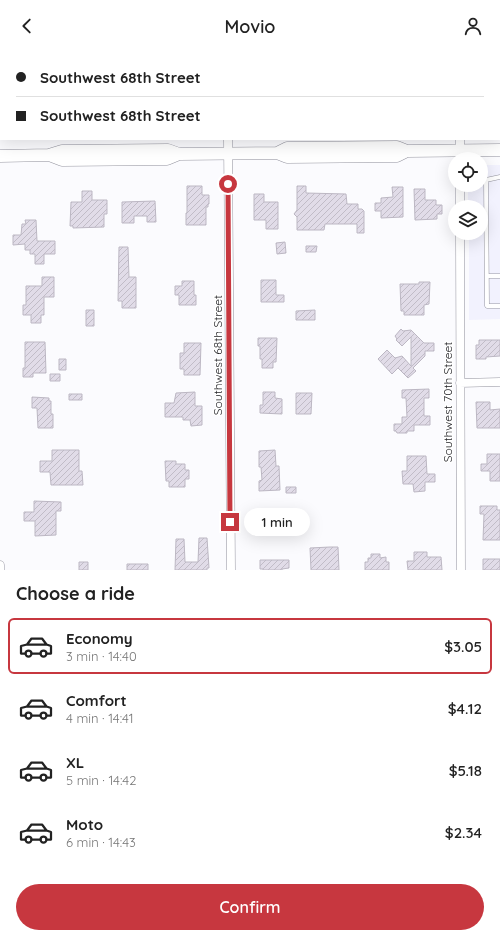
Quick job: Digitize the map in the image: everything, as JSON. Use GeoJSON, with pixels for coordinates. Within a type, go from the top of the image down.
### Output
{"type":"FeatureCollection","features":[{"type":"Feature","properties":{"kind":"street","name":"Southwest 68th Street"},"geometry":{"type":"LineString","coordinates":[[228,140],[231,570]]}},
{"type":"Feature","properties":{"kind":"street"},"geometry":{"type":"LineString","coordinates":[[0,156],[49,156],[62,151],[168,150],[179,154],[276,153],[287,148],[397,147],[407,151],[460,149],[500,150]]}},
{"type":"Feature","properties":{"kind":"street","name":"Southwest 70th Street"},"geometry":{"type":"LineString","coordinates":[[460,240],[461,570]]}},
{"type":"Feature","properties":{"kind":"street"},"geometry":{"type":"LineString","coordinates":[[460,383],[500,382]]}},
{"type":"Feature","properties":{"kind":"street"},"geometry":{"type":"LineString","coordinates":[[0,565],[0,570]]}},
{"type":"Feature","properties":{"kind":"lane"},"geometry":{"type":"LineString","coordinates":[[500,177],[486,180],[488,276],[487,306],[500,306]]}},
{"type":"Feature","properties":{"kind":"lane"},"geometry":{"type":"LineString","coordinates":[[488,276],[500,276]]}},
{"type":"Feature","properties":{"kind":"shaded area"},"geometry":{"type":"Polygon","coordinates":[[[488,165],[500,165],[500,319],[469,320],[469,240],[488,240],[488,200],[468,200],[468,192],[488,192],[488,165]]]}},
{"type":"Feature","properties":{"kind":"building"},"geometry":{"type":"Polygon","coordinates":[[[187,186],[202,186],[202,195],[209,195],[209,204],[208,207],[206,207],[206,225],[186,225],[187,186]]]}},
{"type":"Feature","properties":{"kind":"building"},"geometry":{"type":"Polygon","coordinates":[[[297,186],[306,186],[306,193],[346,194],[347,204],[358,204],[358,209],[362,209],[364,211],[364,233],[357,233],[357,224],[325,224],[324,230],[297,230],[297,217],[294,214],[297,210],[297,186]]]}},
{"type":"Feature","properties":{"kind":"building"},"geometry":{"type":"Polygon","coordinates":[[[392,187],[403,187],[403,217],[381,218],[381,211],[375,211],[375,203],[381,203],[381,198],[393,197],[392,187]]]}},
{"type":"Feature","properties":{"kind":"building"},"geometry":{"type":"Polygon","coordinates":[[[414,189],[425,189],[425,200],[436,200],[436,205],[442,205],[442,214],[437,214],[437,219],[415,220],[414,189]]]}},
{"type":"Feature","properties":{"kind":"building"},"geometry":{"type":"Polygon","coordinates":[[[82,191],[92,191],[92,200],[107,200],[107,214],[104,214],[104,227],[73,228],[73,226],[70,226],[71,202],[82,202],[82,191]]]}},
{"type":"Feature","properties":{"kind":"building"},"geometry":{"type":"Polygon","coordinates":[[[254,194],[264,194],[264,202],[278,202],[278,229],[266,229],[266,220],[254,220],[254,194]]]}},
{"type":"Feature","properties":{"kind":"building"},"geometry":{"type":"Polygon","coordinates":[[[155,201],[156,222],[147,222],[147,216],[134,216],[134,223],[122,223],[122,202],[155,201]]]}},
{"type":"Feature","properties":{"kind":"building"},"geometry":{"type":"Polygon","coordinates":[[[25,220],[36,220],[37,241],[55,241],[55,254],[44,254],[44,264],[35,264],[35,254],[30,254],[30,250],[25,250],[25,244],[13,245],[13,235],[21,235],[22,224],[26,224],[25,220]]]}},
{"type":"Feature","properties":{"kind":"building"},"geometry":{"type":"Polygon","coordinates":[[[285,242],[286,253],[277,254],[276,243],[285,242]]]}},
{"type":"Feature","properties":{"kind":"building"},"geometry":{"type":"Polygon","coordinates":[[[306,246],[317,246],[316,252],[306,252],[306,246]]]}},
{"type":"Feature","properties":{"kind":"building"},"geometry":{"type":"Polygon","coordinates":[[[119,247],[128,247],[129,277],[136,277],[136,308],[122,308],[122,301],[118,301],[119,247]]]}},
{"type":"Feature","properties":{"kind":"building"},"geometry":{"type":"Polygon","coordinates":[[[42,277],[54,277],[54,297],[44,297],[44,315],[41,315],[41,323],[31,323],[31,315],[23,315],[23,305],[26,305],[26,286],[42,286],[42,277]]]}},
{"type":"Feature","properties":{"kind":"building"},"geometry":{"type":"Polygon","coordinates":[[[261,280],[276,280],[276,295],[284,295],[284,302],[261,302],[261,280]]]}},
{"type":"Feature","properties":{"kind":"building"},"geometry":{"type":"Polygon","coordinates":[[[182,281],[194,281],[196,305],[179,305],[179,295],[175,295],[175,286],[182,286],[182,281]]]}},
{"type":"Feature","properties":{"kind":"building"},"geometry":{"type":"Polygon","coordinates":[[[419,282],[430,282],[429,304],[424,305],[424,315],[404,315],[404,311],[401,311],[400,284],[419,284],[419,282]]]}},
{"type":"Feature","properties":{"kind":"building"},"geometry":{"type":"Polygon","coordinates":[[[86,310],[94,310],[94,326],[86,326],[86,310]]]}},
{"type":"Feature","properties":{"kind":"building"},"geometry":{"type":"Polygon","coordinates":[[[315,310],[315,320],[296,320],[296,311],[315,310]]]}},
{"type":"Feature","properties":{"kind":"building"},"geometry":{"type":"Polygon","coordinates":[[[401,329],[403,331],[411,330],[424,343],[434,343],[434,351],[425,351],[425,356],[413,368],[416,371],[408,378],[398,368],[392,374],[378,359],[387,350],[395,358],[402,356],[411,366],[411,337],[402,346],[396,340],[397,339],[395,336],[401,329]]]}},
{"type":"Feature","properties":{"kind":"building"},"geometry":{"type":"Polygon","coordinates":[[[258,338],[277,338],[276,362],[273,362],[273,368],[262,368],[258,338]]]}},
{"type":"Feature","properties":{"kind":"building"},"geometry":{"type":"Polygon","coordinates":[[[479,340],[500,340],[500,356],[486,357],[486,359],[476,359],[476,345],[479,345],[479,340]]]}},
{"type":"Feature","properties":{"kind":"building"},"geometry":{"type":"Polygon","coordinates":[[[25,342],[45,342],[46,373],[33,373],[33,377],[23,377],[23,368],[25,368],[25,342]]]}},
{"type":"Feature","properties":{"kind":"building"},"geometry":{"type":"Polygon","coordinates":[[[184,343],[201,343],[200,375],[184,375],[184,369],[180,369],[180,353],[184,353],[184,343]]]}},
{"type":"Feature","properties":{"kind":"building"},"geometry":{"type":"Polygon","coordinates":[[[59,359],[66,359],[66,370],[59,370],[59,359]]]}},
{"type":"Feature","properties":{"kind":"building"},"geometry":{"type":"Polygon","coordinates":[[[50,374],[60,374],[60,381],[50,381],[50,374]]]}},
{"type":"Feature","properties":{"kind":"building"},"geometry":{"type":"Polygon","coordinates":[[[429,389],[429,398],[424,398],[424,416],[430,416],[430,425],[414,425],[414,431],[407,431],[407,433],[397,433],[394,431],[394,424],[402,424],[402,417],[407,417],[406,398],[402,398],[402,390],[429,389]]]}},
{"type":"Feature","properties":{"kind":"building"},"geometry":{"type":"Polygon","coordinates":[[[195,392],[195,406],[202,406],[202,425],[191,426],[190,420],[183,420],[183,417],[165,417],[165,403],[174,403],[176,393],[195,392]]]}},
{"type":"Feature","properties":{"kind":"building"},"geometry":{"type":"Polygon","coordinates":[[[263,392],[275,392],[275,398],[282,399],[282,414],[260,413],[260,405],[263,405],[263,392]]]}},
{"type":"Feature","properties":{"kind":"building"},"geometry":{"type":"Polygon","coordinates":[[[296,393],[312,393],[311,414],[296,414],[296,393]]]}},
{"type":"Feature","properties":{"kind":"building"},"geometry":{"type":"Polygon","coordinates":[[[69,394],[82,394],[82,400],[69,400],[69,394]]]}},
{"type":"Feature","properties":{"kind":"building"},"geometry":{"type":"Polygon","coordinates":[[[32,397],[49,398],[49,401],[51,401],[51,414],[53,414],[53,428],[38,428],[37,408],[32,408],[32,397]]]}},
{"type":"Feature","properties":{"kind":"building"},"geometry":{"type":"Polygon","coordinates":[[[476,402],[490,402],[490,410],[500,409],[500,428],[477,428],[476,402]]]}},
{"type":"Feature","properties":{"kind":"building"},"geometry":{"type":"Polygon","coordinates":[[[52,450],[79,450],[79,471],[82,471],[83,485],[51,485],[50,472],[40,472],[40,461],[52,461],[52,450]]]}},
{"type":"Feature","properties":{"kind":"building"},"geometry":{"type":"Polygon","coordinates":[[[275,450],[276,466],[279,466],[280,490],[259,491],[259,481],[262,480],[261,467],[259,467],[259,451],[275,450]]]}},
{"type":"Feature","properties":{"kind":"building"},"geometry":{"type":"Polygon","coordinates":[[[487,454],[500,454],[500,481],[490,481],[490,471],[481,471],[481,464],[487,464],[487,454]]]}},
{"type":"Feature","properties":{"kind":"building"},"geometry":{"type":"Polygon","coordinates":[[[407,456],[426,456],[427,474],[435,474],[435,482],[425,482],[425,491],[414,492],[413,484],[403,484],[402,471],[407,471],[407,456]]]}},
{"type":"Feature","properties":{"kind":"building"},"geometry":{"type":"Polygon","coordinates":[[[165,461],[176,461],[176,464],[185,464],[185,470],[189,470],[189,479],[185,479],[185,487],[169,487],[169,481],[166,481],[165,461]]]}},
{"type":"Feature","properties":{"kind":"building"},"geometry":{"type":"Polygon","coordinates":[[[286,487],[296,487],[296,493],[286,493],[286,487]]]}},
{"type":"Feature","properties":{"kind":"building"},"geometry":{"type":"Polygon","coordinates":[[[34,501],[61,502],[61,511],[56,511],[56,535],[35,536],[35,521],[24,521],[24,512],[34,512],[34,501]]]}},
{"type":"Feature","properties":{"kind":"building"},"geometry":{"type":"Polygon","coordinates":[[[480,506],[497,506],[497,510],[500,510],[500,540],[483,540],[484,514],[480,514],[480,506]]]}},
{"type":"Feature","properties":{"kind":"building"},"geometry":{"type":"Polygon","coordinates":[[[199,538],[207,538],[209,568],[207,568],[207,570],[175,570],[176,539],[184,539],[185,562],[198,562],[199,538]]]}},
{"type":"Feature","properties":{"kind":"building"},"geometry":{"type":"Polygon","coordinates":[[[338,547],[339,570],[311,570],[310,548],[338,547]]]}},
{"type":"Feature","properties":{"kind":"building"},"geometry":{"type":"Polygon","coordinates":[[[414,552],[427,552],[427,557],[441,557],[442,570],[408,570],[407,561],[414,561],[414,552]]]}},
{"type":"Feature","properties":{"kind":"building"},"geometry":{"type":"Polygon","coordinates":[[[371,554],[380,554],[380,558],[386,557],[386,562],[389,562],[389,570],[365,570],[365,562],[368,562],[368,558],[371,558],[371,554]]]}},
{"type":"Feature","properties":{"kind":"building"},"geometry":{"type":"Polygon","coordinates":[[[483,559],[500,559],[500,570],[483,570],[483,559]]]}},
{"type":"Feature","properties":{"kind":"building"},"geometry":{"type":"Polygon","coordinates":[[[260,560],[289,560],[289,568],[282,570],[263,570],[260,569],[260,560]]]}},
{"type":"Feature","properties":{"kind":"building"},"geometry":{"type":"Polygon","coordinates":[[[79,562],[88,562],[88,570],[79,570],[79,562]]]}},
{"type":"Feature","properties":{"kind":"building"},"geometry":{"type":"Polygon","coordinates":[[[127,564],[148,564],[148,570],[127,570],[127,564]]]}},
{"type":"Feature","properties":{"kind":"route"},"geometry":{"type":"LineString","coordinates":[[228,184],[230,522]]}}]}
